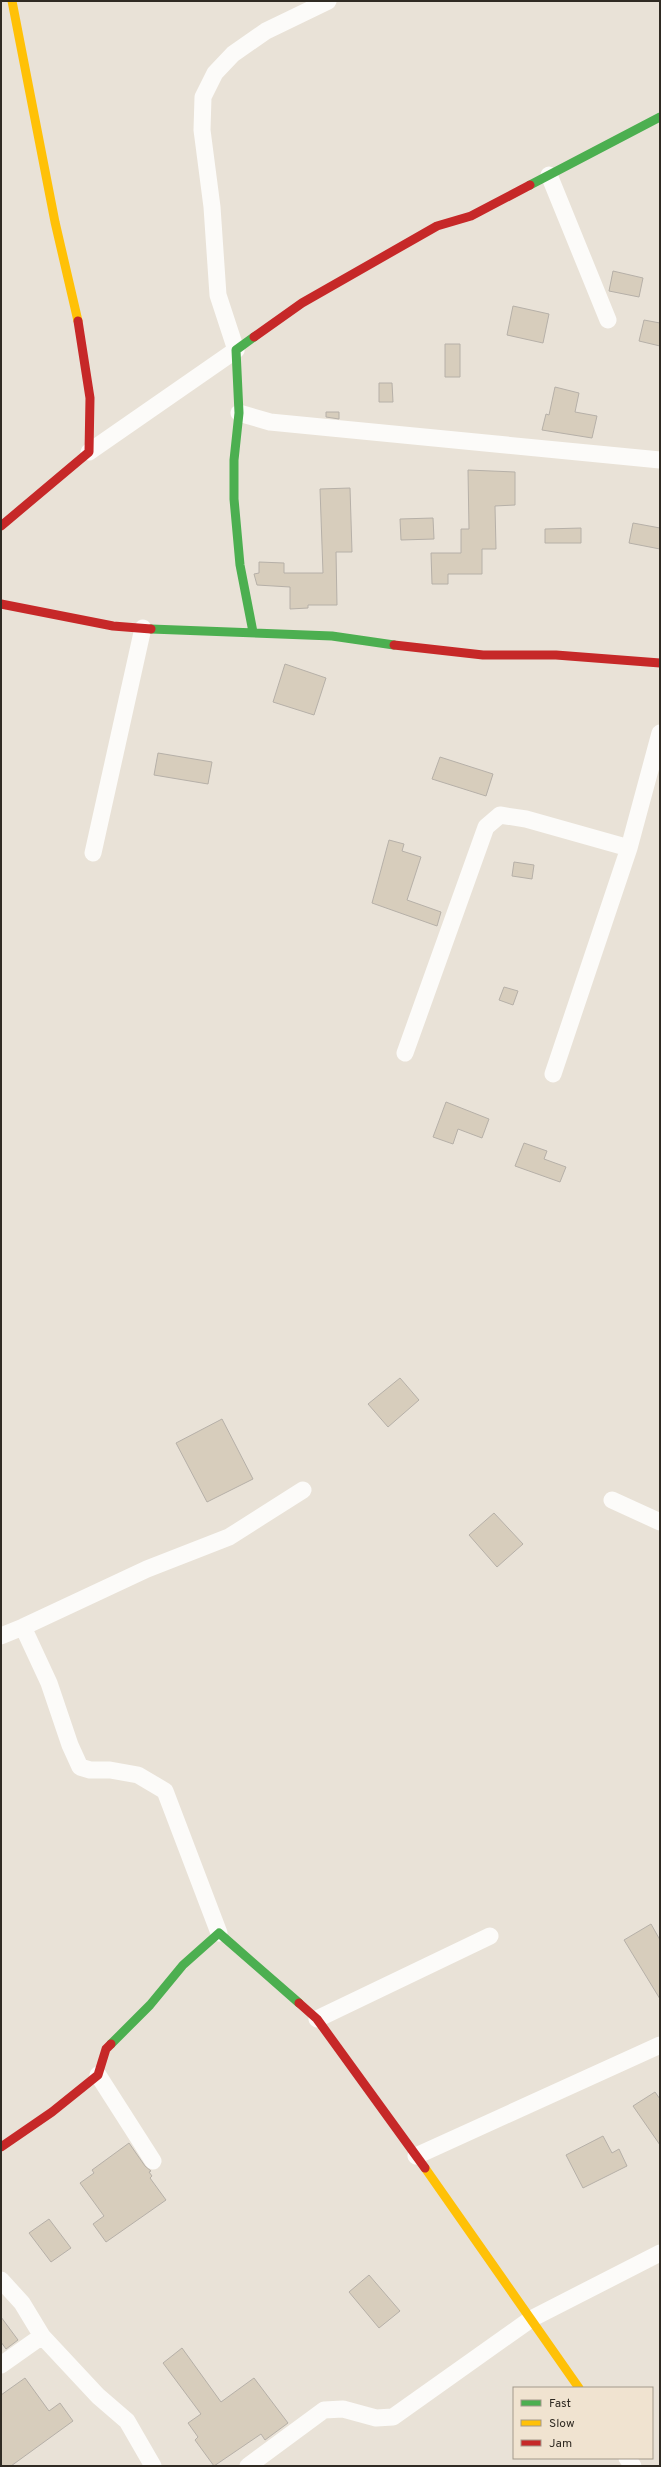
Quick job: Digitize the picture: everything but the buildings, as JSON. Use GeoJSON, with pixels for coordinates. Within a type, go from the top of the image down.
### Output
{"type":"FeatureCollection","features":[{"type":"Feature","properties":{"kind":"street"},"geometry":{"type":"LineString","coordinates":[[12,1],[55,222],[80,328],[90,398],[89,452]]}},
{"type":"Feature","properties":{"kind":"street"},"geometry":{"type":"LineString","coordinates":[[253,632],[240,566],[234,499],[234,460],[239,413],[236,350],[218,295],[212,207],[202,130],[203,97],[214,73],[233,54],[266,31],[328,1]]}},
{"type":"Feature","properties":{"kind":"street"},"geometry":{"type":"LineString","coordinates":[[1,526],[89,452],[302,303],[343,278],[437,226],[471,216],[660,117]]}},
{"type":"Feature","properties":{"kind":"street"},"geometry":{"type":"LineString","coordinates":[[549,175],[608,320]]}},
{"type":"Feature","properties":{"kind":"street"},"geometry":{"type":"LineString","coordinates":[[239,413],[270,422],[660,460]]}},
{"type":"Feature","properties":{"kind":"street"},"geometry":{"type":"LineString","coordinates":[[1,604],[113,626],[189,632],[253,632],[332,636],[476,655],[556,655],[660,663]]}},
{"type":"Feature","properties":{"kind":"street"},"geometry":{"type":"LineString","coordinates":[[93,853],[144,628]]}},
{"type":"Feature","properties":{"kind":"street"},"geometry":{"type":"LineString","coordinates":[[553,1074],[629,848],[660,733]]}},
{"type":"Feature","properties":{"kind":"street"},"geometry":{"type":"LineString","coordinates":[[405,1053],[486,827],[500,815],[526,819],[629,848]]}},
{"type":"Feature","properties":{"kind":"street"},"geometry":{"type":"LineString","coordinates":[[1,1636],[23,1628],[146,1569],[229,1537],[303,1490]]}},
{"type":"Feature","properties":{"kind":"street"},"geometry":{"type":"LineString","coordinates":[[612,1500],[660,1522]]}},
{"type":"Feature","properties":{"kind":"street"},"geometry":{"type":"LineString","coordinates":[[23,1628],[49,1683],[70,1745],[80,1767],[90,1770],[110,1770],[138,1775],[164,1791],[219,1933],[317,2019],[416,2156],[578,2387]]}},
{"type":"Feature","properties":{"kind":"street"},"geometry":{"type":"LineString","coordinates":[[1,2147],[52,2112],[98,2075],[106,2048],[150,2005],[183,1965],[219,1933]]}},
{"type":"Feature","properties":{"kind":"street"},"geometry":{"type":"LineString","coordinates":[[317,2019],[490,1936]]}},
{"type":"Feature","properties":{"kind":"street"},"geometry":{"type":"LineString","coordinates":[[416,2156],[660,2045]]}},
{"type":"Feature","properties":{"kind":"street"},"geometry":{"type":"LineString","coordinates":[[98,2075],[154,2161]]}},
{"type":"Feature","properties":{"kind":"street"},"geometry":{"type":"LineString","coordinates":[[248,2466],[324,2410],[343,2409],[376,2418],[393,2417],[531,2319],[660,2253]]}},
{"type":"Feature","properties":{"kind":"street"},"geometry":{"type":"LineString","coordinates":[[1,2280],[22,2303],[42,2336],[98,2396],[127,2421],[153,2466]]}},
{"type":"Feature","properties":{"kind":"street"},"geometry":{"type":"LineString","coordinates":[[1,2365],[42,2336]]}},
{"type":"Feature","properties":{"kind":"traffic: fast"},"geometry":{"type":"LineString","coordinates":[[530,185],[660,117]]}},
{"type":"Feature","properties":{"kind":"traffic: fast"},"geometry":{"type":"LineString","coordinates":[[253,632],[240,565],[234,499],[234,460],[239,413],[236,350],[254,337]]}},
{"type":"Feature","properties":{"kind":"traffic: fast"},"geometry":{"type":"LineString","coordinates":[[151,629],[332,636],[394,645]]}},
{"type":"Feature","properties":{"kind":"traffic: fast"},"geometry":{"type":"LineString","coordinates":[[111,2044],[150,2005],[183,1965],[219,1933],[299,2003]]}},
{"type":"Feature","properties":{"kind":"traffic: slow"},"geometry":{"type":"LineString","coordinates":[[12,1],[55,222],[78,321]]}},
{"type":"Feature","properties":{"kind":"traffic: slow"},"geometry":{"type":"LineString","coordinates":[[425,2168],[578,2387]]}},
{"type":"Feature","properties":{"kind":"traffic: jam"},"geometry":{"type":"LineString","coordinates":[[254,337],[302,303],[437,226],[471,216],[530,185]]}},
{"type":"Feature","properties":{"kind":"traffic: jam"},"geometry":{"type":"LineString","coordinates":[[1,526],[89,452],[90,398],[78,321]]}},
{"type":"Feature","properties":{"kind":"traffic: jam"},"geometry":{"type":"LineString","coordinates":[[1,604],[113,626],[151,629]]}},
{"type":"Feature","properties":{"kind":"traffic: jam"},"geometry":{"type":"LineString","coordinates":[[394,645],[483,655],[556,655],[660,663]]}},
{"type":"Feature","properties":{"kind":"traffic: jam"},"geometry":{"type":"LineString","coordinates":[[299,2003],[317,2019],[425,2168]]}},
{"type":"Feature","properties":{"kind":"traffic: jam"},"geometry":{"type":"LineString","coordinates":[[1,2147],[52,2112],[98,2075],[106,2049],[111,2044]]}}]}
